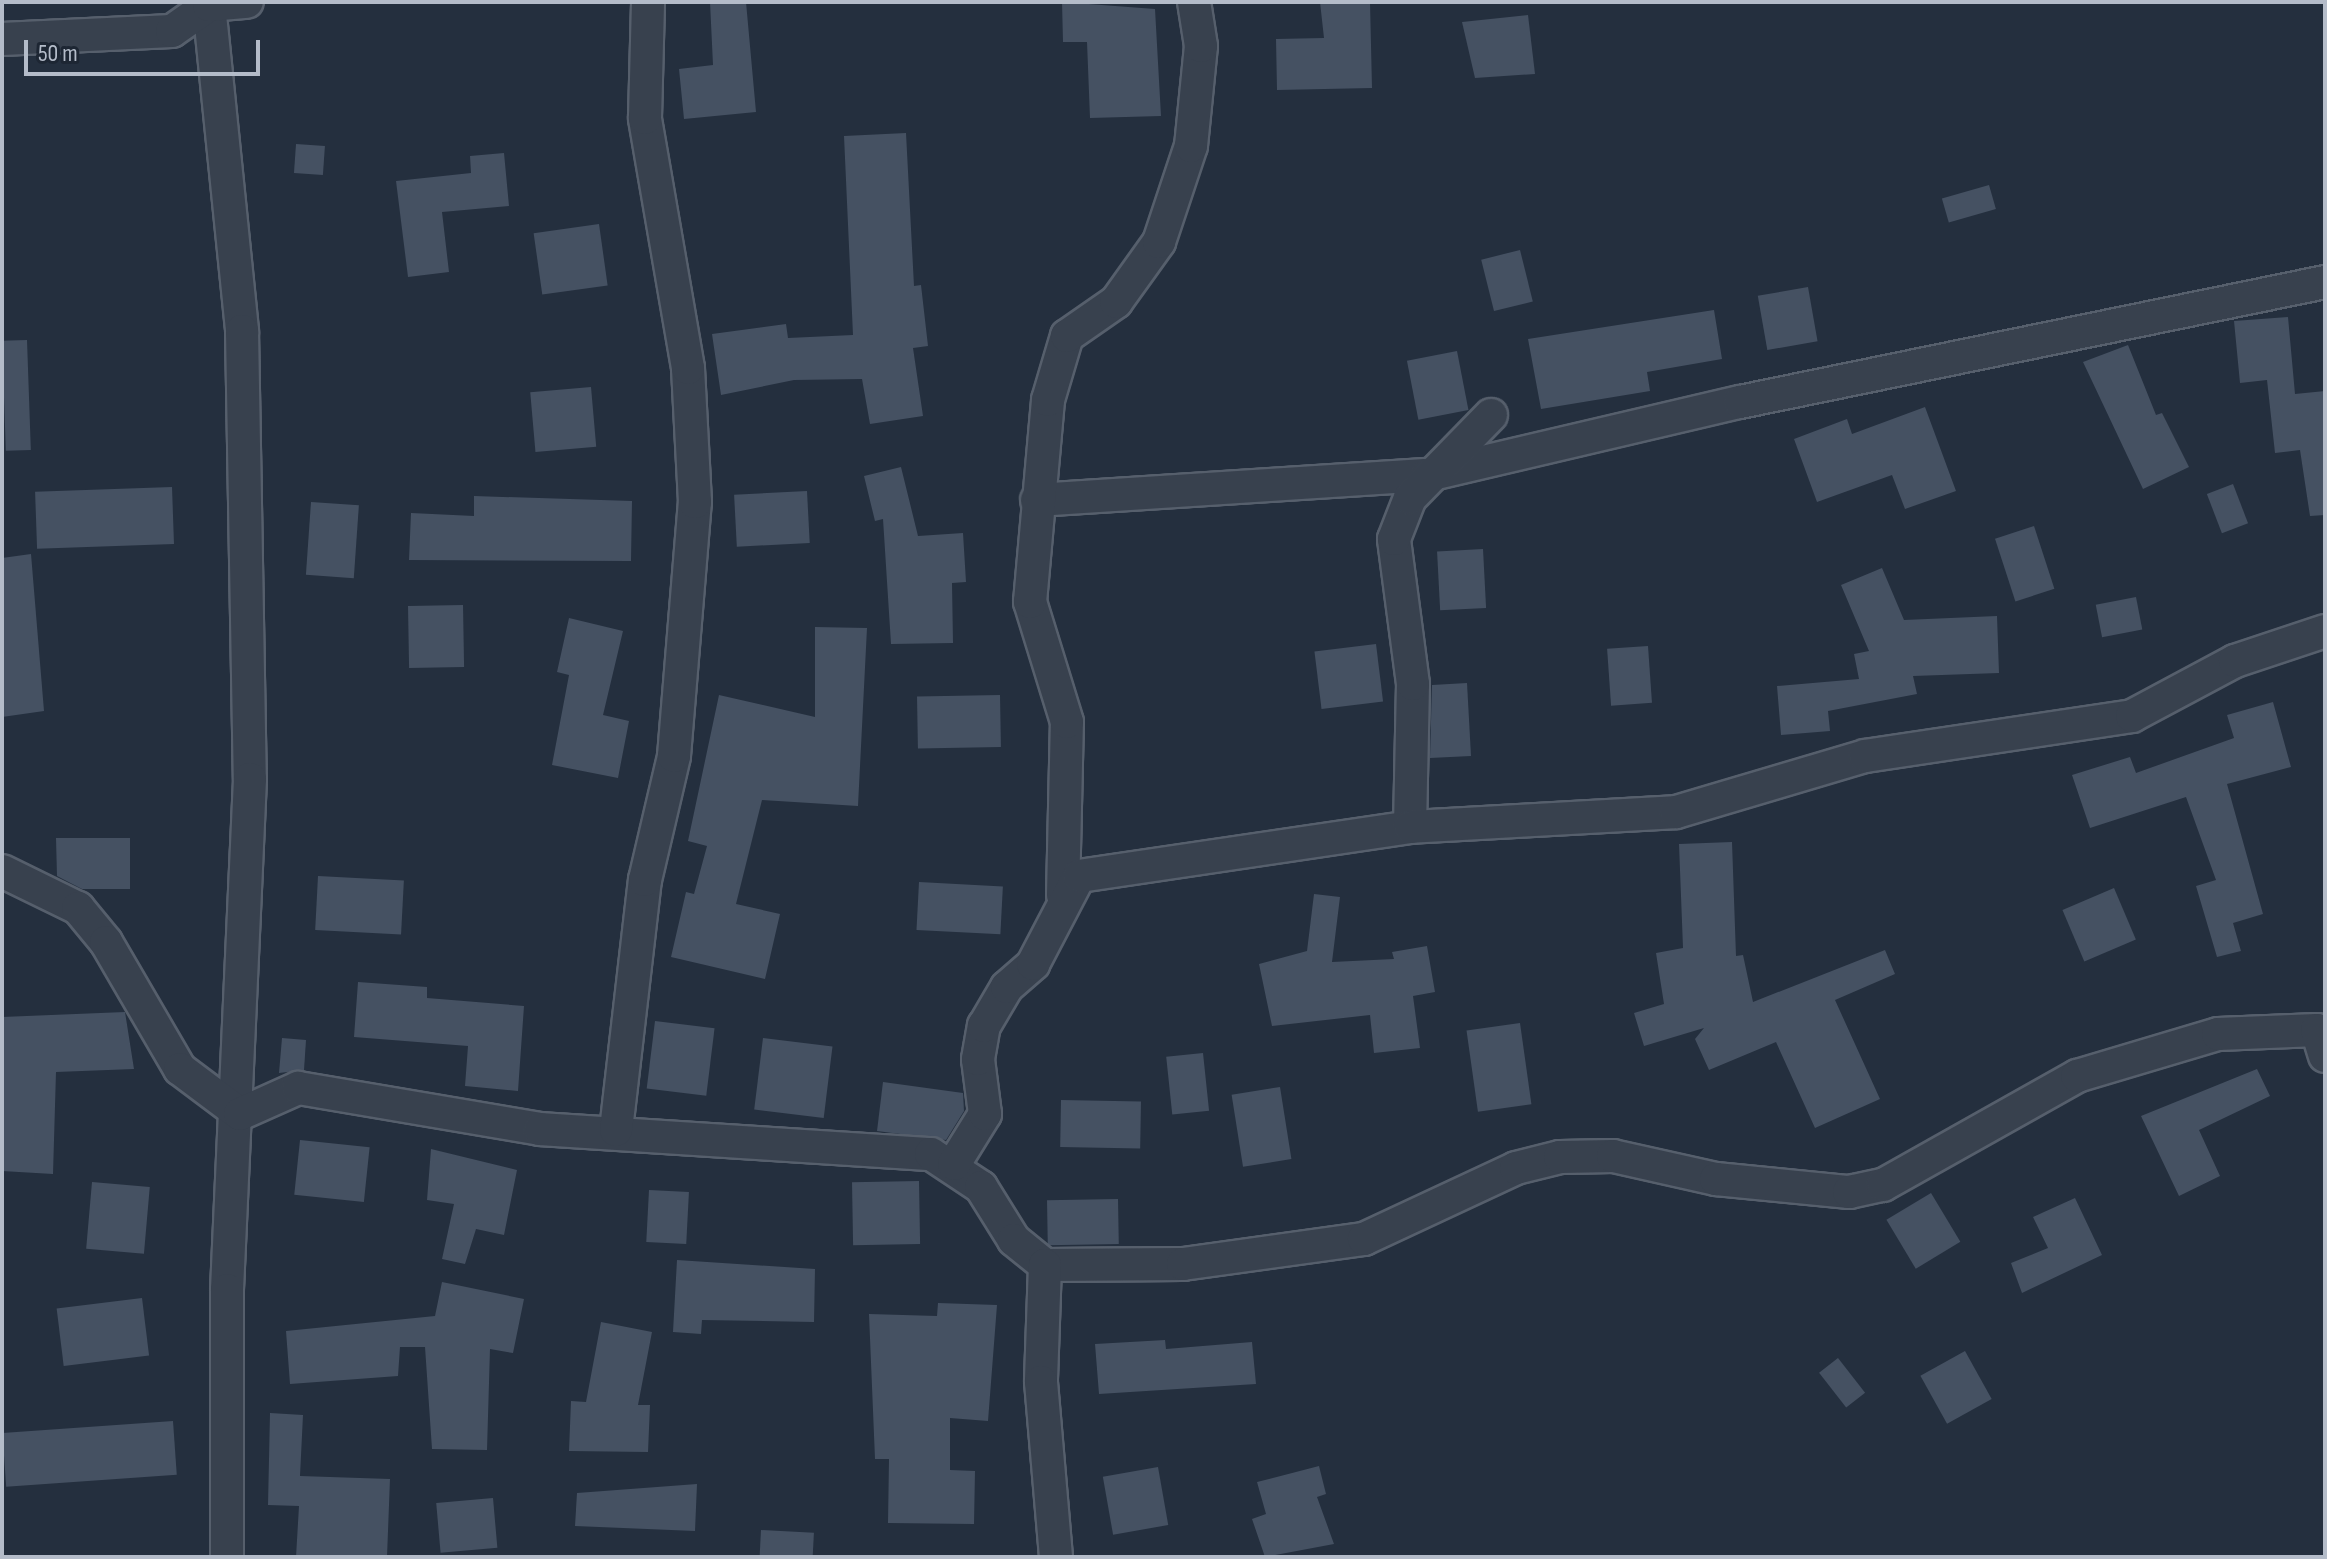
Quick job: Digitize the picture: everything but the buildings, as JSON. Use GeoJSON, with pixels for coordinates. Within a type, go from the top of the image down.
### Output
{"type":"FeatureCollection","features":[{"type":"Feature","properties":{"kind":"street"},"geometry":{"type":"LineString","coordinates":[[2,39],[172,31],[209,5],[247,2]]}},
{"type":"Feature","properties":{"kind":"street"},"geometry":{"type":"LineString","coordinates":[[616,1130],[645,880],[678,726],[695,502],[688,368],[645,118],[648,2]]}},
{"type":"Feature","properties":{"kind":"street"},"geometry":{"type":"LineString","coordinates":[[954,1164],[985,1114],[978,1059],[984,1026],[1051,934],[1063,895],[1067,722],[1030,602],[1048,400],[1067,336],[1116,302],[1159,242],[1191,146],[1201,46],[1194,2]]}},
{"type":"Feature","properties":{"kind":"street"},"geometry":{"type":"LineString","coordinates":[[209,5],[242,331],[250,779],[240,1114],[227,1290],[227,1557]]}},
{"type":"Feature","properties":{"kind":"street"},"geometry":{"type":"LineString","coordinates":[[1037,500],[1428,475],[1740,402],[2325,282]]}},
{"type":"Feature","properties":{"kind":"street"},"geometry":{"type":"LineString","coordinates":[[1410,827],[1413,684],[1394,539],[1428,475],[1491,415]]}},
{"type":"Feature","properties":{"kind":"street"},"geometry":{"type":"LineString","coordinates":[[1063,895],[1079,876],[1109,867],[1410,827],[1676,812],[1865,756],[2132,716],[2235,661],[2325,631]]}},
{"type":"Feature","properties":{"kind":"street"},"geometry":{"type":"LineString","coordinates":[[2,871],[78,908],[106,942],[180,1069],[240,1114]]}},
{"type":"Feature","properties":{"kind":"street"},"geometry":{"type":"LineString","coordinates":[[240,1114],[298,1088],[540,1129],[616,1130],[931,1154],[954,1164],[981,1187],[1031,1259],[1045,1265],[1183,1264],[1364,1239],[1516,1168],[1560,1157],[1613,1156],[1716,1179],[1849,1192],[1883,1185],[2077,1076],[2218,1034],[2317,1030],[2325,1056]]}},
{"type":"Feature","properties":{"kind":"street"},"geometry":{"type":"LineString","coordinates":[[1045,1265],[1041,1382],[1056,1557]]}}]}
